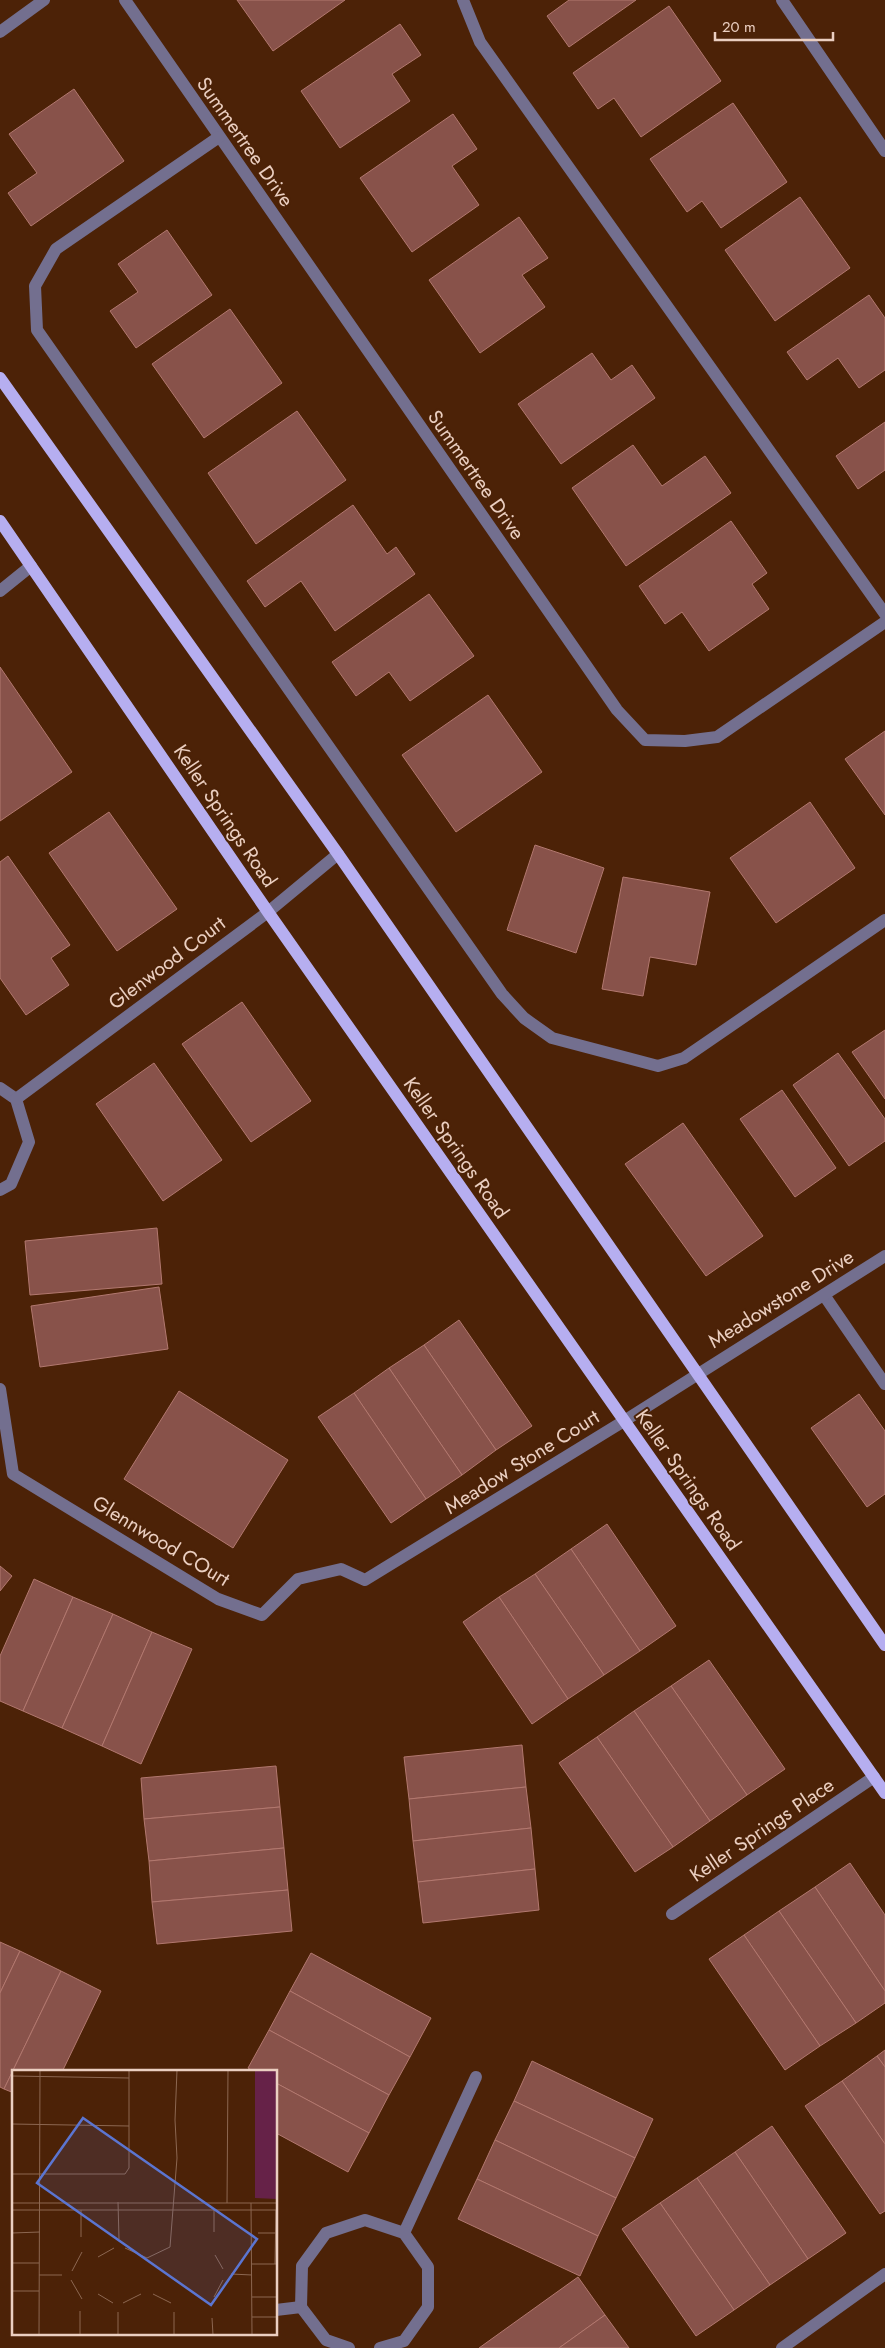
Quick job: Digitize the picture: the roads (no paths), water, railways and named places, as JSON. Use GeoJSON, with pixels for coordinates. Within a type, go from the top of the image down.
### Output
{"type":"FeatureCollection","features":[{"type":"Feature","properties":{"kind":"main road"},"geometry":{"type":"LineString","coordinates":[[0,378],[338,854],[885,1644]]}},
{"type":"Feature","properties":{"kind":"main road","name":"Keller Springs Road"},"geometry":{"type":"LineString","coordinates":[[0,521],[268,912],[885,1793]]}},
{"type":"Feature","properties":{"kind":"street"},"geometry":{"type":"LineString","coordinates":[[0,32],[44,0]]}},
{"type":"Feature","properties":{"kind":"street","name":"Summertree Drive"},"geometry":{"type":"LineString","coordinates":[[125,0],[616,710],[645,740],[685,741],[717,737],[885,622]]}},
{"type":"Feature","properties":{"kind":"street"},"geometry":{"type":"LineString","coordinates":[[463,0],[480,42],[885,614]]}},
{"type":"Feature","properties":{"kind":"street"},"geometry":{"type":"LineString","coordinates":[[782,0],[885,151]]}},
{"type":"Feature","properties":{"kind":"street"},"geometry":{"type":"LineString","coordinates":[[219,137],[56,249],[34,286],[37,330],[502,994],[524,1018],[552,1038],[658,1066],[684,1058],[885,920]]}},
{"type":"Feature","properties":{"kind":"street"},"geometry":{"type":"LineString","coordinates":[[0,591],[31,566]]}},
{"type":"Feature","properties":{"kind":"street","name":"Glenwood Court"},"geometry":{"type":"LineString","coordinates":[[16,1099],[268,912],[338,854]]}},
{"type":"Feature","properties":{"kind":"street"},"geometry":{"type":"LineString","coordinates":[[0,1088],[16,1099],[29,1142],[11,1184],[0,1190]]}},
{"type":"Feature","properties":{"kind":"street","name":"Meadowstone Drive"},"geometry":{"type":"LineString","coordinates":[[698,1374],[885,1256]]}},
{"type":"Feature","properties":{"kind":"street"},"geometry":{"type":"LineString","coordinates":[[824,1295],[885,1384]]}},
{"type":"Feature","properties":{"kind":"street","name":"Meadow Stone Court"},"geometry":{"type":"LineString","coordinates":[[365,1580],[698,1374]]}},
{"type":"Feature","properties":{"kind":"street","name":"Glennwood COurt"},"geometry":{"type":"LineString","coordinates":[[0,1389],[14,1474],[218,1599],[262,1615],[298,1579],[341,1569],[365,1580]]}},
{"type":"Feature","properties":{"kind":"street","name":"Keller Springs Place"},"geometry":{"type":"LineString","coordinates":[[672,1914],[874,1777]]}},
{"type":"Feature","properties":{"kind":"street"},"geometry":{"type":"LineString","coordinates":[[404,2233],[476,2078]]}},
{"type":"Feature","properties":{"kind":"street"},"geometry":{"type":"LineString","coordinates":[[349,2348],[326,2340],[301,2307],[302,2266],[326,2233],[365,2220],[404,2233],[428,2266],[428,2307],[406,2344],[380,2348]]}},
{"type":"Feature","properties":{"kind":"street"},"geometry":{"type":"LineString","coordinates":[[782,2348],[885,2274]]}},
{"type":"Feature","properties":{"kind":"street"},"geometry":{"type":"LineString","coordinates":[[278,2310],[301,2307]]}}]}
